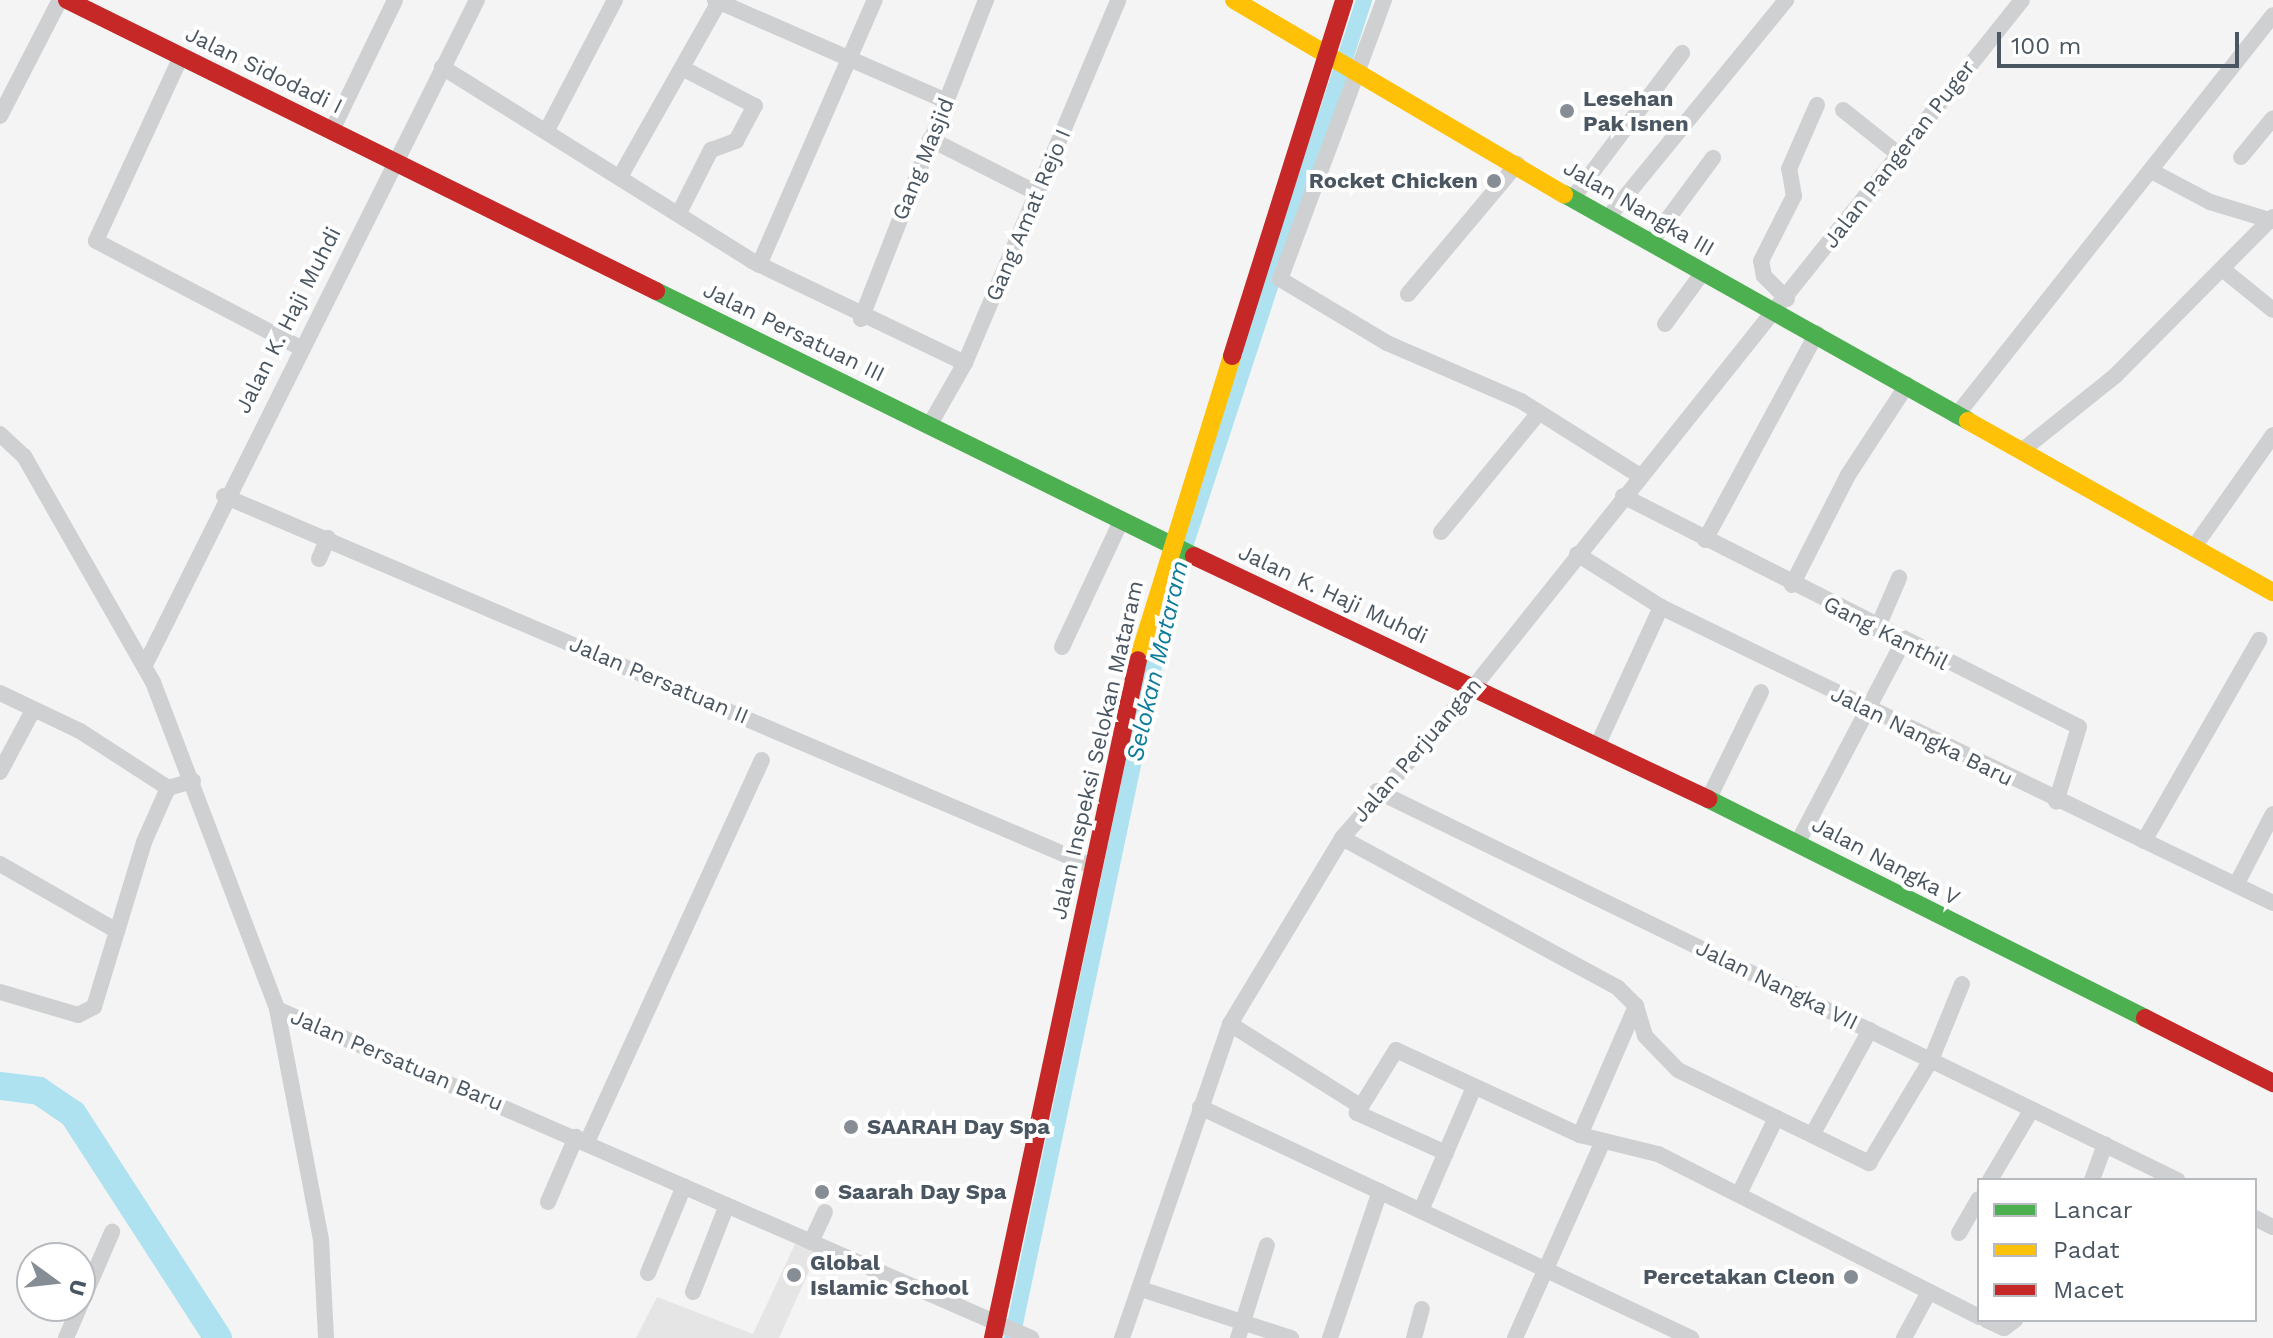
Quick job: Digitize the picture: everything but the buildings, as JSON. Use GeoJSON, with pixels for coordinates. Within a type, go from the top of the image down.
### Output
{"type":"FeatureCollection","features":[{"type":"Feature","properties":{"kind":"street"},"geometry":{"type":"LineString","coordinates":[[0,116],[60,0]]}},
{"type":"Feature","properties":{"kind":"street","name":"Jalan Sidodadi I"},"geometry":{"type":"LineString","coordinates":[[67,0],[90,5],[180,59],[396,163]]}},
{"type":"Feature","properties":{"kind":"street"},"geometry":{"type":"LineString","coordinates":[[332,130],[395,0]]}},
{"type":"Feature","properties":{"kind":"street","name":"Jalan K. Haji Muhdi"},"geometry":{"type":"LineString","coordinates":[[145,665],[224,496],[477,0]]}},
{"type":"Feature","properties":{"kind":"street"},"geometry":{"type":"LineString","coordinates":[[547,130],[615,0]]}},
{"type":"Feature","properties":{"kind":"street"},"geometry":{"type":"LineString","coordinates":[[759,265],[852,63],[875,0]]}},
{"type":"Feature","properties":{"kind":"street","name":"Gang Masjid"},"geometry":{"type":"LineString","coordinates":[[861,319],[986,0]]}},
{"type":"Feature","properties":{"kind":"street","name":"Gang Amat Rejo I"},"geometry":{"type":"LineString","coordinates":[[929,426],[965,363],[1118,0]]}},
{"type":"Feature","properties":{"kind":"street","name":"Jalan Nangka III"},"geometry":{"type":"LineString","coordinates":[[1234,0],[1650,243],[1703,272],[1783,305],[1817,333],[1956,416],[2024,449],[2273,592]]}},
{"type":"Feature","properties":{"kind":"street","name":"Jalan Inspeksi Selokan Mataram"},"geometry":{"type":"LineString","coordinates":[[1000,1330],[1143,636],[1180,549],[1344,0]]}},
{"type":"Feature","properties":{"kind":"street"},"geometry":{"type":"LineString","coordinates":[[1384,0],[1280,279],[1325,311],[1538,414],[1640,476]]}},
{"type":"Feature","properties":{"kind":"street"},"geometry":{"type":"LineString","coordinates":[[1607,219],[1786,0]]}},
{"type":"Feature","properties":{"kind":"street","name":"Jalan Pangeran Puger"},"geometry":{"type":"LineString","coordinates":[[1783,305],[1897,153],[2022,0]]}},
{"type":"Feature","properties":{"kind":"street"},"geometry":{"type":"LineString","coordinates":[[621,175],[717,1],[852,63],[946,101]]}},
{"type":"Feature","properties":{"kind":"street"},"geometry":{"type":"LineString","coordinates":[[1956,416],[2155,173],[2273,15]]}},
{"type":"Feature","properties":{"kind":"street"},"geometry":{"type":"LineString","coordinates":[[1572,199],[1682,53]]}},
{"type":"Feature","properties":{"kind":"street"},"geometry":{"type":"LineString","coordinates":[[180,59],[96,241],[301,348]]}},
{"type":"Feature","properties":{"kind":"street"},"geometry":{"type":"LineString","coordinates":[[442,67],[621,175],[759,265],[861,319],[965,363]]}},
{"type":"Feature","properties":{"kind":"street"},"geometry":{"type":"LineString","coordinates":[[679,213],[711,150],[736,141],[755,106],[682,68]]}},
{"type":"Feature","properties":{"kind":"street"},"geometry":{"type":"LineString","coordinates":[[1783,305],[1764,276],[1761,261],[1794,196],[1789,169],[1817,105]]}},
{"type":"Feature","properties":{"kind":"street"},"geometry":{"type":"LineString","coordinates":[[1843,110],[1897,153]]}},
{"type":"Feature","properties":{"kind":"street"},"geometry":{"type":"LineString","coordinates":[[2241,157],[2273,118]]}},
{"type":"Feature","properties":{"kind":"street"},"geometry":{"type":"LineString","coordinates":[[930,139],[1037,193]]}},
{"type":"Feature","properties":{"kind":"street"},"geometry":{"type":"LineString","coordinates":[[1650,243],[1713,158]]}},
{"type":"Feature","properties":{"kind":"street","name":"Jalan Persatuan III"},"geometry":{"type":"LineString","coordinates":[[396,163],[1180,549]]}},
{"type":"Feature","properties":{"kind":"street"},"geometry":{"type":"LineString","coordinates":[[1408,294],[1517,164]]}},
{"type":"Feature","properties":{"kind":"street"},"geometry":{"type":"LineString","coordinates":[[2024,449],[2226,272],[2272,219],[2210,202],[2155,173]]}},
{"type":"Feature","properties":{"kind":"street"},"geometry":{"type":"LineString","coordinates":[[1665,324],[1703,272]]}},
{"type":"Feature","properties":{"kind":"street"},"geometry":{"type":"LineString","coordinates":[[2226,272],[2273,310]]}},
{"type":"Feature","properties":{"kind":"street","name":"Jalan Perjuangan"},"geometry":{"type":"LineString","coordinates":[[1122,1338],[1230,1024],[1342,838],[1377,791],[1476,684],[1623,496],[1783,305]]}},
{"type":"Feature","properties":{"kind":"street"},"geometry":{"type":"LineString","coordinates":[[1705,540],[1817,333]]}},
{"type":"Feature","properties":{"kind":"street"},"geometry":{"type":"LineString","coordinates":[[1792,585],[1848,475],[1907,385]]}},
{"type":"Feature","properties":{"kind":"street"},"geometry":{"type":"LineString","coordinates":[[1441,532],[1538,414]]}},
{"type":"Feature","properties":{"kind":"street","name":"Jalan Persatuan Baru"},"geometry":{"type":"LineString","coordinates":[[1,435],[24,456],[145,665],[193,781],[277,1009],[581,1139],[1000,1330],[1030,1338]]}},
{"type":"Feature","properties":{"kind":"street"},"geometry":{"type":"LineString","coordinates":[[2194,547],[2273,435]]}},
{"type":"Feature","properties":{"kind":"street","name":"Jalan Persatuan II"},"geometry":{"type":"LineString","coordinates":[[224,496],[1094,867]]}},
{"type":"Feature","properties":{"kind":"street","name":"Gang Kanthil"},"geometry":{"type":"LineString","coordinates":[[1623,496],[1902,644],[2079,727],[2082,738],[2056,802]]}},
{"type":"Feature","properties":{"kind":"street"},"geometry":{"type":"LineString","coordinates":[[1062,647],[1121,521]]}},
{"type":"Feature","properties":{"kind":"street"},"geometry":{"type":"LineString","coordinates":[[319,559],[328,538]]}},
{"type":"Feature","properties":{"kind":"street","name":"Jalan K. Haji Muhdi"},"geometry":{"type":"LineString","coordinates":[[1180,549],[1476,684]]}},
{"type":"Feature","properties":{"kind":"street","name":"Jalan Nangka Baru"},"geometry":{"type":"LineString","coordinates":[[1577,554],[1661,607],[2056,802],[2273,903]]}},
{"type":"Feature","properties":{"kind":"street"},"geometry":{"type":"LineString","coordinates":[[1877,629],[1899,578]]}},
{"type":"Feature","properties":{"kind":"street"},"geometry":{"type":"LineString","coordinates":[[1598,744],[1661,607]]}},
{"type":"Feature","properties":{"kind":"street"},"geometry":{"type":"LineString","coordinates":[[2144,841],[2259,640]]}},
{"type":"Feature","properties":{"kind":"street"},"geometry":{"type":"LineString","coordinates":[[1798,842],[1902,644]]}},
{"type":"Feature","properties":{"kind":"street","name":"Jalan Nangka V"},"geometry":{"type":"LineString","coordinates":[[1476,684],[1798,842],[2273,1083]]}},
{"type":"Feature","properties":{"kind":"street"},"geometry":{"type":"LineString","coordinates":[[1709,798],[1761,692]]}},
{"type":"Feature","properties":{"kind":"street"},"geometry":{"type":"LineString","coordinates":[[0,693],[32,712],[80,731],[168,788],[193,781]]}},
{"type":"Feature","properties":{"kind":"street"},"geometry":{"type":"LineString","coordinates":[[0,772],[32,712]]}},
{"type":"Feature","properties":{"kind":"street"},"geometry":{"type":"LineString","coordinates":[[548,1202],[762,760]]}},
{"type":"Feature","properties":{"kind":"street"},"geometry":{"type":"LineString","coordinates":[[0,992],[86,1014],[168,788]]}},
{"type":"Feature","properties":{"kind":"street","name":"Jalan Nangka VII"},"geometry":{"type":"LineString","coordinates":[[1377,791],[2173,1178]]}},
{"type":"Feature","properties":{"kind":"street"},"geometry":{"type":"LineString","coordinates":[[2236,885],[2273,814]]}},
{"type":"Feature","properties":{"kind":"street"},"geometry":{"type":"LineString","coordinates":[[1342,838],[1471,902],[1618,988],[1636,1006],[1645,1036],[1678,1070],[1870,1163],[1931,1060],[1962,984]]}},
{"type":"Feature","properties":{"kind":"street"},"geometry":{"type":"LineString","coordinates":[[0,864],[117,931]]}},
{"type":"Feature","properties":{"kind":"street"},"geometry":{"type":"LineString","coordinates":[[1580,1135],[1636,1006]]}},
{"type":"Feature","properties":{"kind":"street"},"geometry":{"type":"LineString","coordinates":[[277,1009],[321,1239],[326,1338]]}},
{"type":"Feature","properties":{"kind":"street"},"geometry":{"type":"LineString","coordinates":[[1230,1024],[1357,1104],[1360,1117],[1446,1153]]}},
{"type":"Feature","properties":{"kind":"street"},"geometry":{"type":"LineString","coordinates":[[1812,1135],[1870,1030]]}},
{"type":"Feature","properties":{"kind":"street"},"geometry":{"type":"LineString","coordinates":[[1357,1104],[1396,1050],[1580,1135],[1658,1154],[1977,1316]]}},
{"type":"Feature","properties":{"kind":"street"},"geometry":{"type":"LineString","coordinates":[[1422,1208],[1474,1087]]}},
{"type":"Feature","properties":{"kind":"street"},"geometry":{"type":"LineString","coordinates":[[1200,1107],[1543,1264],[1691,1338]]}},
{"type":"Feature","properties":{"kind":"street"},"geometry":{"type":"LineString","coordinates":[[1991,1178],[2032,1109]]}},
{"type":"Feature","properties":{"kind":"street"},"geometry":{"type":"LineString","coordinates":[[1739,1194],[1776,1118]]}},
{"type":"Feature","properties":{"kind":"street"},"geometry":{"type":"LineString","coordinates":[[1515,1338],[1543,1264],[1603,1141]]}},
{"type":"Feature","properties":{"kind":"street"},"geometry":{"type":"LineString","coordinates":[[2093,1178],[2105,1144]]}},
{"type":"Feature","properties":{"kind":"street"},"geometry":{"type":"LineString","coordinates":[[648,1273],[684,1186]]}},
{"type":"Feature","properties":{"kind":"street"},"geometry":{"type":"LineString","coordinates":[[1330,1338],[1380,1191]]}},
{"type":"Feature","properties":{"kind":"street"},"geometry":{"type":"LineString","coordinates":[[1959,1233],[1977,1202]]}},
{"type":"Feature","properties":{"kind":"street"},"geometry":{"type":"LineString","coordinates":[[693,1292],[727,1205]]}},
{"type":"Feature","properties":{"kind":"street"},"geometry":{"type":"LineString","coordinates":[[811,1242],[825,1212]]}},
{"type":"Feature","properties":{"kind":"street"},"geometry":{"type":"LineString","coordinates":[[66,1338],[112,1232]]}},
{"type":"Feature","properties":{"kind":"street"},"geometry":{"type":"LineString","coordinates":[[1238,1338],[1267,1245]]}},
{"type":"Feature","properties":{"kind":"street"},"geometry":{"type":"LineString","coordinates":[[1141,1289],[1291,1338]]}},
{"type":"Feature","properties":{"kind":"street"},"geometry":{"type":"LineString","coordinates":[[1904,1338],[1929,1292]]}},
{"type":"Feature","properties":{"kind":"street"},"geometry":{"type":"LineString","coordinates":[[1414,1338],[1422,1309]]}},
{"type":"Feature","properties":{"kind":"street"},"geometry":{"type":"LineString","coordinates":[[1990,1322],[2004,1328],[2012,1322]]}},
{"type":"Feature","properties":{"kind":"shaded area","name":"Global Islamic School"},"geometry":{"type":"Polygon","coordinates":[[[795,1244],[817,1253],[779,1338],[636,1338],[657,1297],[753,1334],[795,1244]]]}},
{"type":"Feature","properties":{"kind":"waterway","name":"Selokan Mataram"},"geometry":{"type":"LineString","coordinates":[[1012,1338],[1169,595],[1364,0]]}},
{"type":"Feature","properties":{"kind":"waterway"},"geometry":{"type":"LineString","coordinates":[[0,1086],[39,1091],[73,1114],[218,1338]]}},
{"type":"Feature","properties":{"kind":"traffic: fast"},"geometry":{"type":"LineString","coordinates":[[1564,194],[1968,421]]}},
{"type":"Feature","properties":{"kind":"traffic: fast"},"geometry":{"type":"LineString","coordinates":[[656,291],[1194,556]]}},
{"type":"Feature","properties":{"kind":"traffic: fast"},"geometry":{"type":"LineString","coordinates":[[1708,799],[2145,1018]]}},
{"type":"Feature","properties":{"kind":"traffic: slow"},"geometry":{"type":"LineString","coordinates":[[1234,0],[1564,194]]}},
{"type":"Feature","properties":{"kind":"traffic: slow"},"geometry":{"type":"LineString","coordinates":[[1138,660],[1232,356]]}},
{"type":"Feature","properties":{"kind":"traffic: slow"},"geometry":{"type":"LineString","coordinates":[[1968,421],[2273,592]]}},
{"type":"Feature","properties":{"kind":"traffic: jam"},"geometry":{"type":"LineString","coordinates":[[67,0],[656,291]]}},
{"type":"Feature","properties":{"kind":"traffic: jam"},"geometry":{"type":"LineString","coordinates":[[1232,356],[1344,0]]}},
{"type":"Feature","properties":{"kind":"traffic: jam"},"geometry":{"type":"LineString","coordinates":[[1194,556],[1708,799]]}},
{"type":"Feature","properties":{"kind":"traffic: jam"},"geometry":{"type":"LineString","coordinates":[[993,1338],[1138,660]]}},
{"type":"Feature","properties":{"kind":"traffic: jam"},"geometry":{"type":"LineString","coordinates":[[2145,1018],[2273,1083]]}},
{"type":"Feature","properties":{"kind":"place","name":"Lesehan Pak Isnen"},"geometry":{"type":"Point","coordinates":[1567,111]}},
{"type":"Feature","properties":{"kind":"place","name":"Rocket Chicken"},"geometry":{"type":"Point","coordinates":[1494,181]}},
{"type":"Feature","properties":{"kind":"place","name":"SAARAH Day Spa"},"geometry":{"type":"Point","coordinates":[851,1127]}},
{"type":"Feature","properties":{"kind":"place","name":"Saarah Day Spa"},"geometry":{"type":"Point","coordinates":[822,1192]}},
{"type":"Feature","properties":{"kind":"place","name":"Global Islamic School"},"geometry":{"type":"Point","coordinates":[794,1275]}},
{"type":"Feature","properties":{"kind":"place","name":"Percetakan Cleon"},"geometry":{"type":"Point","coordinates":[1851,1277]}}]}
